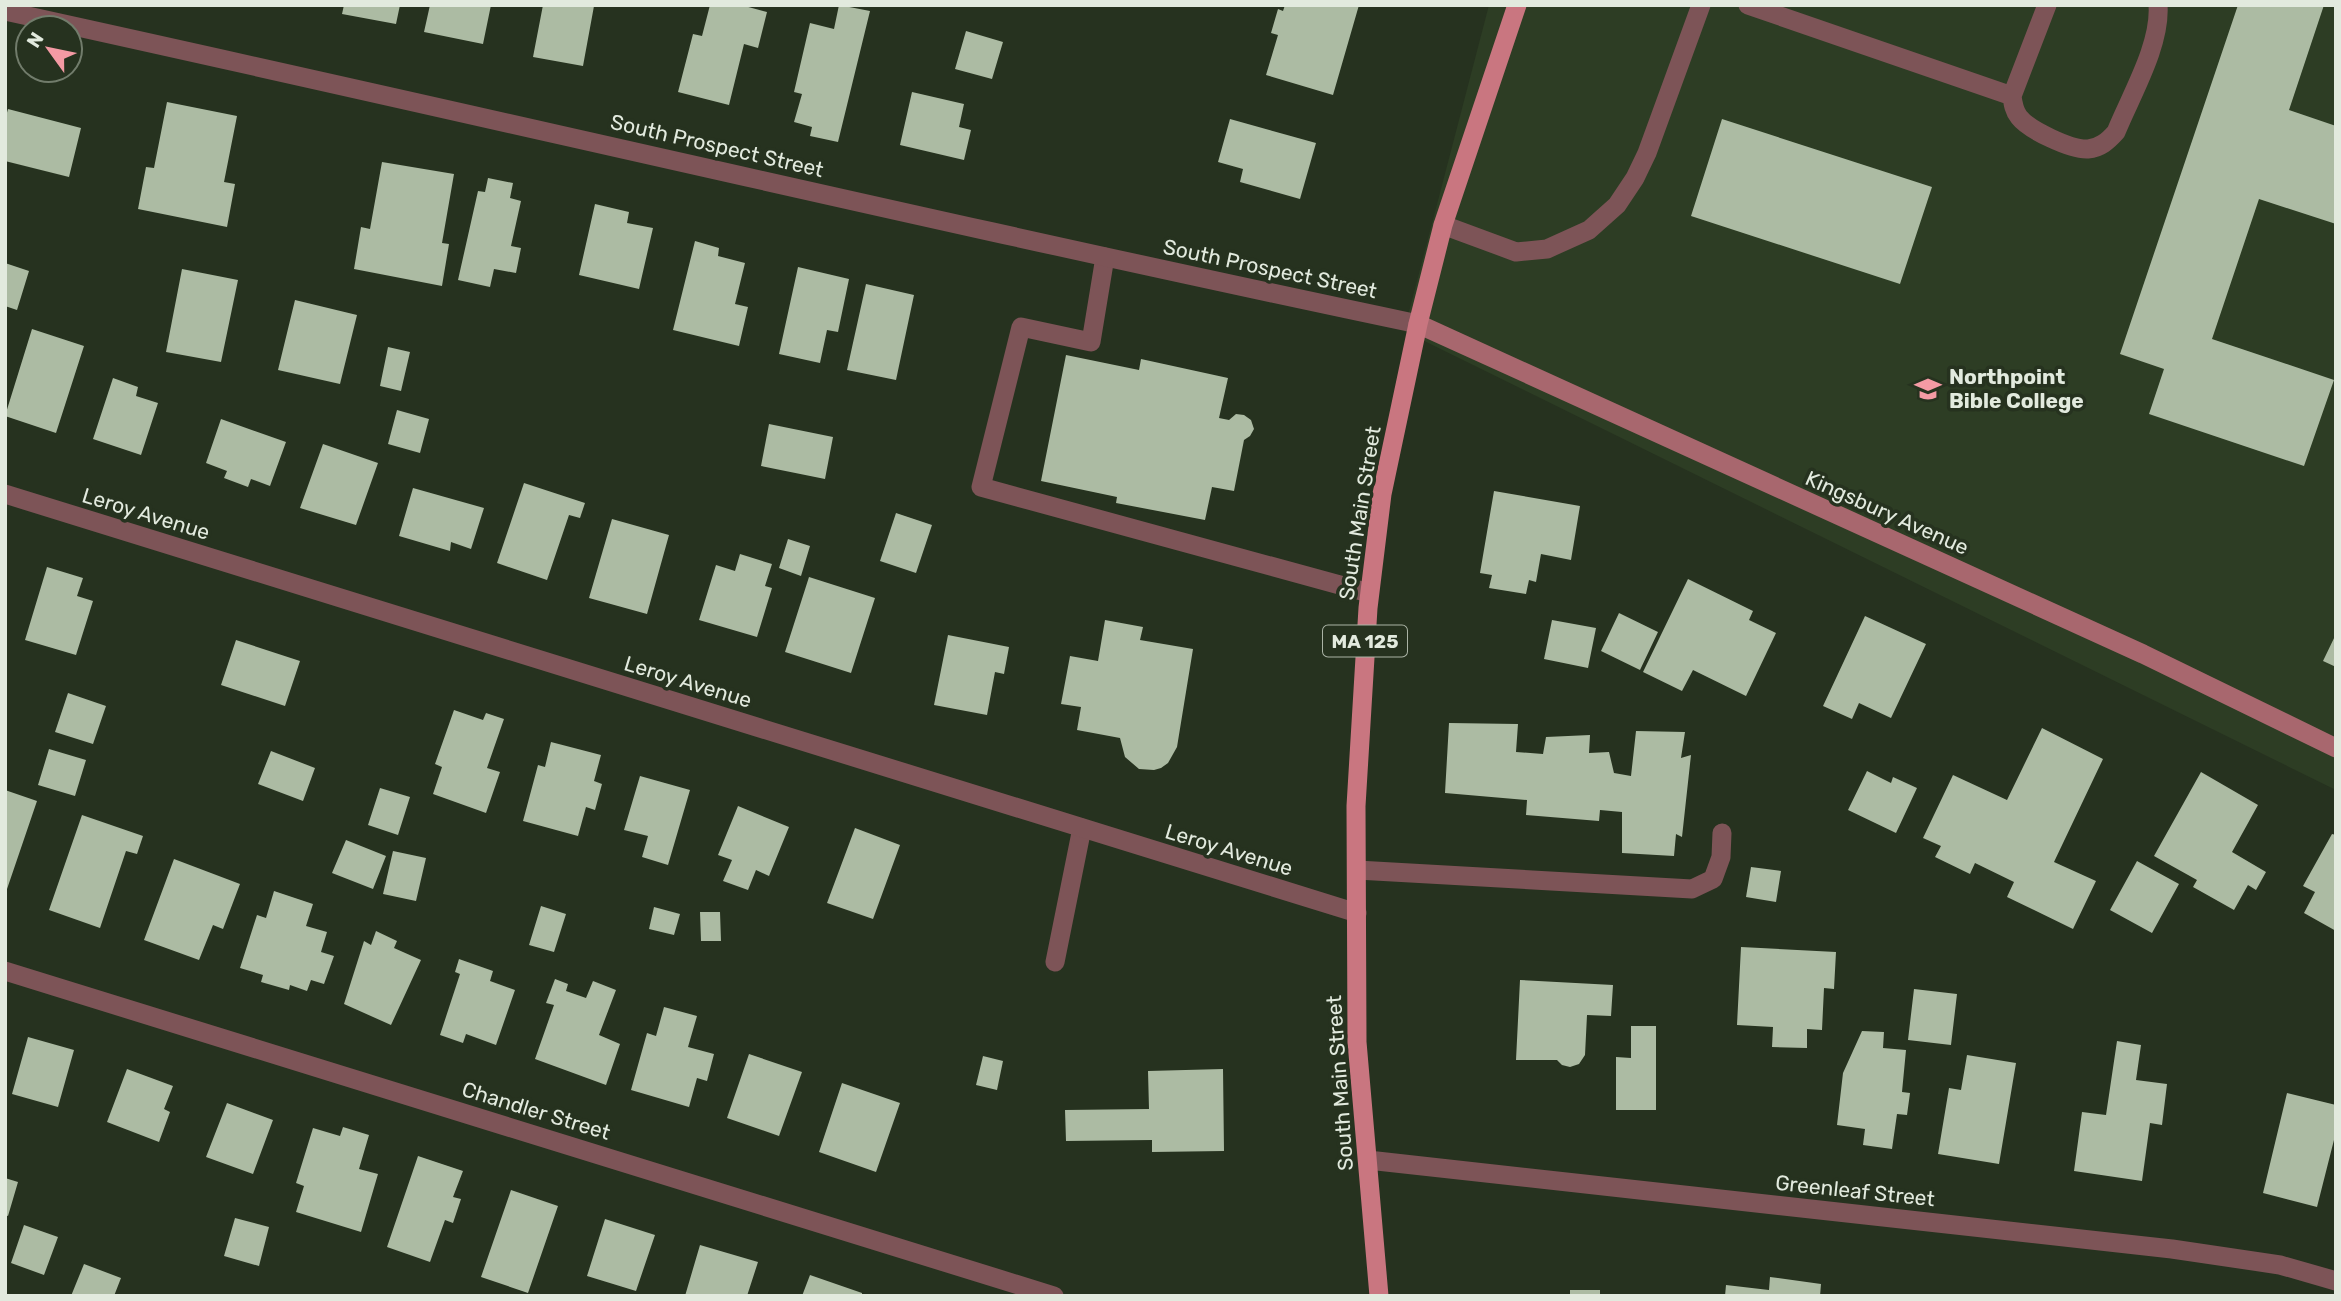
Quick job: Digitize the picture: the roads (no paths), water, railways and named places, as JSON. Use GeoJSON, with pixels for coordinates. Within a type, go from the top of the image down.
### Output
{"type":"FeatureCollection","features":[{"type":"Feature","properties":{"kind":"main road","name":"South Main Street"},"geometry":{"type":"LineString","coordinates":[[1379,1296],[1357,1042],[1356,793],[1370,593],[1382,494],[1418,324],[1443,225],[1517,5]]}},
{"type":"Feature","properties":{"kind":"main road","name":"Kingsbury Avenue"},"geometry":{"type":"LineString","coordinates":[[1418,324],[2143,654],[2336,748]]}},
{"type":"Feature","properties":{"kind":"street"},"geometry":{"type":"LineString","coordinates":[[1443,225],[1517,251],[1547,249],[1590,230],[1617,205],[1639,170],[1700,5]]}},
{"type":"Feature","properties":{"kind":"street"},"geometry":{"type":"LineString","coordinates":[[1748,5],[2012,96]]}},
{"type":"Feature","properties":{"kind":"street"},"geometry":{"type":"LineString","coordinates":[[2047,5],[2012,96],[2017,115],[2032,130],[2081,148],[2098,146],[2108,141],[2116,132],[2153,44],[2159,19],[2158,5]]}},
{"type":"Feature","properties":{"kind":"street","name":"South Prospect Street"},"geometry":{"type":"LineString","coordinates":[[5,11],[1105,257],[1418,324]]}},
{"type":"Feature","properties":{"kind":"street"},"geometry":{"type":"LineString","coordinates":[[1105,257],[1091,342],[1021,327],[981,487],[1370,593]]}},
{"type":"Feature","properties":{"kind":"street","name":"Leroy Avenue"},"geometry":{"type":"LineString","coordinates":[[5,494],[1357,913]]}},
{"type":"Feature","properties":{"kind":"street"},"geometry":{"type":"LineString","coordinates":[[1055,962],[1082,828]]}},
{"type":"Feature","properties":{"kind":"street"},"geometry":{"type":"LineString","coordinates":[[1357,870],[1692,889],[1713,878],[1721,857],[1722,833]]}},
{"type":"Feature","properties":{"kind":"street","name":"Chandler Street"},"geometry":{"type":"LineString","coordinates":[[5,971],[1054,1296]]}},
{"type":"Feature","properties":{"kind":"street","name":"Greenleaf Street"},"geometry":{"type":"LineString","coordinates":[[1368,1160],[2172,1250],[2280,1265],[2336,1281]]}},
{"type":"Feature","properties":{"kind":"place","name":"Northpoint Bible College"},"geometry":{"type":"Point","coordinates":[1928,389]}}]}
